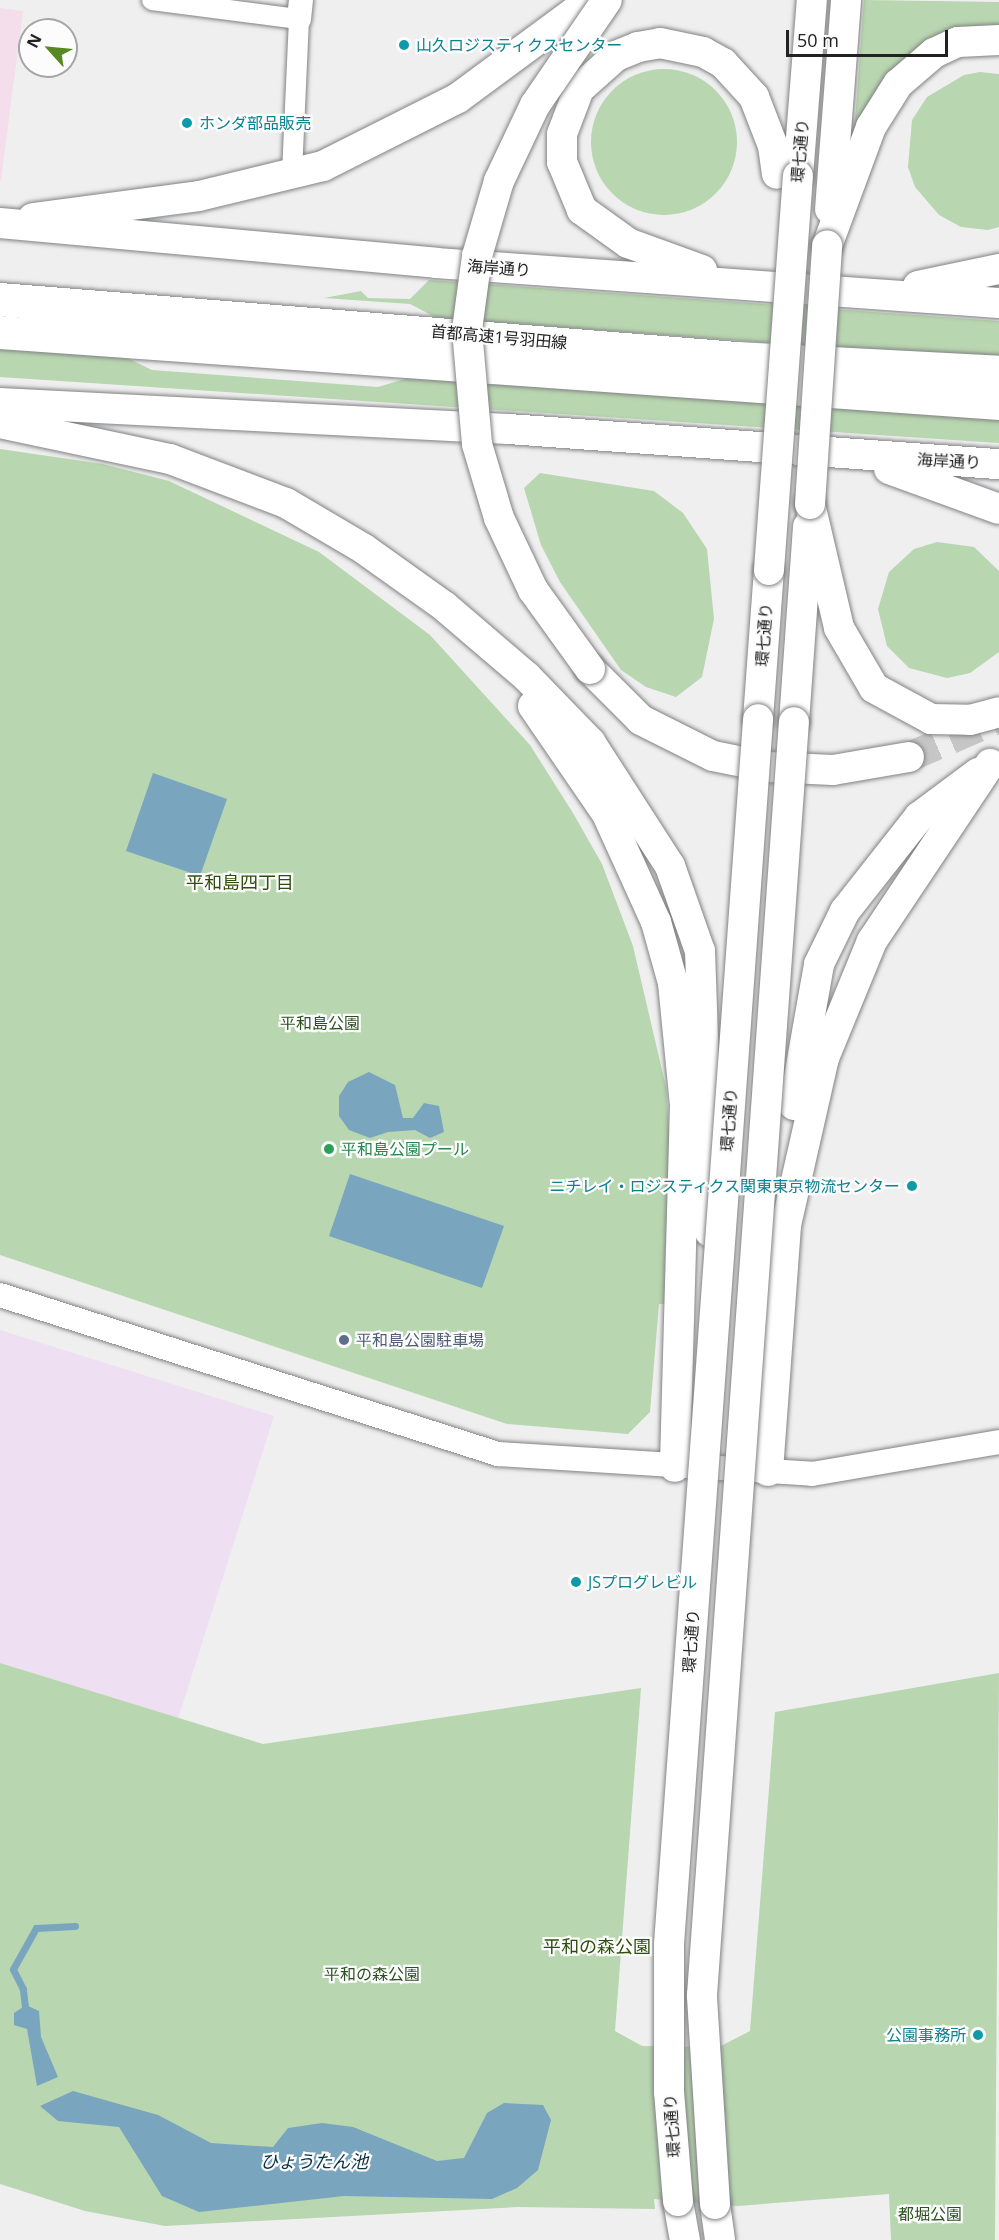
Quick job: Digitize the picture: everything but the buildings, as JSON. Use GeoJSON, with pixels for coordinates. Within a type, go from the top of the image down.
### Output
{"type":"FeatureCollection","features":[{"type":"Feature","properties":{"kind":"highway"},"geometry":{"type":"LineString","coordinates":[[134,286],[358,326]]}},
{"type":"Feature","properties":{"kind":"highway","name":"首都高速1号羽田線"},"geometry":{"type":"LineString","coordinates":[[0,299],[736,358],[999,372]]}},
{"type":"Feature","properties":{"kind":"highway","name":"首都高速1号羽田線"},"geometry":{"type":"LineString","coordinates":[[0,332],[999,403]]}},
{"type":"Feature","properties":{"kind":"main road"},"geometry":{"type":"LineString","coordinates":[[0,223],[199,196],[292,176],[397,133],[499,72],[591,0]]}},
{"type":"Feature","properties":{"kind":"main road"},"geometry":{"type":"LineString","coordinates":[[607,0],[535,105],[499,181],[477,256],[467,330],[477,444],[499,518],[533,590],[590,669],[641,720],[713,756],[768,767],[833,770],[909,757]]}},
{"type":"Feature","properties":{"kind":"main road","name":"環七通り"},"geometry":{"type":"LineString","coordinates":[[684,2240],[678,2201],[669,2092],[669,1944],[785,337],[787,175],[812,0]]}},
{"type":"Feature","properties":{"kind":"main road","name":"環七通り"},"geometry":{"type":"LineString","coordinates":[[720,2240],[715,2204],[702,1995],[794,722],[816,573],[810,504],[827,246],[841,179],[846,0]]}},
{"type":"Feature","properties":{"kind":"main road"},"geometry":{"type":"LineString","coordinates":[[841,179],[884,104],[914,68],[958,42],[999,40]]}},
{"type":"Feature","properties":{"kind":"main road"},"geometry":{"type":"LineString","coordinates":[[756,285],[659,257],[603,228],[569,188],[562,134],[579,89],[616,56],[660,43],[681,46],[723,63],[754,97],[787,175]]}},
{"type":"Feature","properties":{"kind":"main road","name":"海岸通り"},"geometry":{"type":"LineString","coordinates":[[0,223],[110,237],[999,303]]}},
{"type":"Feature","properties":{"kind":"main road"},"geometry":{"type":"LineString","coordinates":[[877,293],[999,269]]}},
{"type":"Feature","properties":{"kind":"main road","name":"海岸通り"},"geometry":{"type":"LineString","coordinates":[[0,403],[497,428],[845,456],[999,464]]}},
{"type":"Feature","properties":{"kind":"main road"},"geometry":{"type":"LineString","coordinates":[[0,423],[170,459],[286,503],[401,574],[482,639],[527,677],[602,758],[670,866],[693,929],[703,973],[714,1318]]}},
{"type":"Feature","properties":{"kind":"main road"},"geometry":{"type":"LineString","coordinates":[[845,456],[999,509]]}},
{"type":"Feature","properties":{"kind":"main road"},"geometry":{"type":"LineString","coordinates":[[816,573],[839,628],[874,688],[909,712],[931,719],[970,720],[999,712]]}},
{"type":"Feature","properties":{"kind":"main road"},"geometry":{"type":"LineString","coordinates":[[482,639],[578,765],[607,814],[656,922],[673,983],[685,1105],[675,1467]]}},
{"type":"Feature","properties":{"kind":"main road"},"geometry":{"type":"LineString","coordinates":[[751,1323],[812,993],[829,939],[895,843],[948,792],[995,761]]}},
{"type":"Feature","properties":{"kind":"main road"},"geometry":{"type":"LineString","coordinates":[[768,1471],[786,1226],[824,1058],[873,941],[995,761]]}},
{"type":"Feature","properties":{"kind":"street"},"geometry":{"type":"LineString","coordinates":[[152,0],[300,9],[292,176]]}},
{"type":"Feature","properties":{"kind":"street"},"geometry":{"type":"LineString","coordinates":[[0,1295],[498,1454],[812,1474],[999,1442]]}},
{"type":"Feature","properties":{"kind":"shaded area"},"geometry":{"type":"Polygon","coordinates":[[[0,8],[23,11],[22,18],[18,18],[18,49],[0,180],[0,8]]]}},
{"type":"Feature","properties":{"kind":"shaded area"},"geometry":{"type":"Polygon","coordinates":[[[0,1330],[274,1416],[178,1719],[0,1663],[0,1330]]]}},
{"type":"Feature","properties":{"kind":"green space"},"geometry":{"type":"Polygon","coordinates":[[[864,0],[999,2],[999,33],[968,33],[853,148],[864,0]]]}},
{"type":"Feature","properties":{"kind":"green space"},"geometry":{"type":"Polygon","coordinates":[[[664,69],[692,74],[716,90],[732,114],[737,142],[732,170],[716,194],[692,210],[664,215],[636,210],[612,194],[596,170],[591,142],[596,114],[612,90],[636,74],[664,69]]]}},
{"type":"Feature","properties":{"kind":"green space"},"geometry":{"type":"Polygon","coordinates":[[[980,72],[999,74],[999,227],[988,230],[961,227],[939,215],[915,187],[908,167],[912,120],[927,97],[964,75],[980,72]]]}},
{"type":"Feature","properties":{"kind":"green space"},"geometry":{"type":"Polygon","coordinates":[[[429,280],[999,321],[999,360],[437,318],[410,304],[324,298],[361,291],[368,298],[410,299],[429,280]]]}},
{"type":"Feature","properties":{"kind":"green space"},"geometry":{"type":"Polygon","coordinates":[[[0,346],[117,353],[152,370],[378,387],[418,375],[999,418],[999,443],[0,377],[0,346]]]}},
{"type":"Feature","properties":{"kind":"green space","name":"平和島公園"},"geometry":{"type":"Polygon","coordinates":[[[0,449],[103,464],[169,481],[319,552],[430,635],[530,745],[602,864],[633,946],[666,1087],[673,1186],[667,1304],[659,1304],[650,1412],[628,1434],[507,1424],[0,1255],[0,449]]]}},
{"type":"Feature","properties":{"kind":"green space"},"geometry":{"type":"Polygon","coordinates":[[[540,473],[654,491],[683,513],[707,549],[714,619],[702,677],[676,697],[646,687],[621,670],[560,582],[541,545],[524,488],[540,473]]]}},
{"type":"Feature","properties":{"kind":"green space"},"geometry":{"type":"Polygon","coordinates":[[[937,542],[974,547],[999,571],[999,652],[970,673],[947,678],[909,668],[887,646],[878,609],[889,572],[914,549],[937,542]]]}},
{"type":"Feature","properties":{"kind":"green space","name":"平和の森公園"},"geometry":{"type":"Polygon","coordinates":[[[0,1663],[263,1744],[641,1688],[615,2031],[642,2046],[719,2047],[750,2031],[775,1712],[999,1673],[995,2240],[891,2240],[889,2194],[738,2206],[654,2199],[655,2209],[517,2207],[165,2226],[85,2211],[0,2184],[0,1663]]]}},
{"type":"Feature","properties":{"kind":"water"},"geometry":{"type":"Polygon","coordinates":[[[153,773],[227,799],[200,876],[126,851],[153,773]]]}},
{"type":"Feature","properties":{"kind":"water"},"geometry":{"type":"Polygon","coordinates":[[[369,1072],[395,1085],[403,1118],[413,1118],[424,1103],[439,1106],[444,1132],[430,1138],[415,1130],[388,1132],[370,1138],[349,1130],[339,1116],[339,1096],[348,1082],[369,1072]]]}},
{"type":"Feature","properties":{"kind":"water"},"geometry":{"type":"Polygon","coordinates":[[[350,1174],[504,1226],[482,1288],[329,1236],[350,1174]]]}},
{"type":"Feature","properties":{"kind":"water"},"geometry":{"type":"Polygon","coordinates":[[[26,2005],[39,2011],[41,2037],[58,2077],[37,2086],[27,2029],[14,2025],[14,2013],[26,2005]]]}},
{"type":"Feature","properties":{"kind":"water","name":"ひょうたん池"},"geometry":{"type":"Polygon","coordinates":[[[73,2091],[158,2115],[211,2143],[273,2147],[288,2128],[322,2123],[353,2127],[437,2161],[464,2158],[487,2113],[504,2103],[543,2105],[551,2120],[538,2170],[517,2188],[492,2199],[344,2196],[199,2212],[162,2196],[119,2127],[58,2121],[40,2106],[73,2091]]]}},
{"type":"Feature","properties":{"kind":"waterway"},"geometry":{"type":"LineString","coordinates":[[26,2015],[23,1989],[13,1969],[36,1928],[75,1926]]}},
{"type":"Feature","properties":{"kind":"tunnel"},"geometry":{"type":"LineString","coordinates":[[909,757],[999,718]]}},
{"type":"Feature","properties":{"kind":"place","name":"山久ロジスティクスセンター"},"geometry":{"type":"Point","coordinates":[404,45]}},
{"type":"Feature","properties":{"kind":"place","name":"ホンダ部品販売"},"geometry":{"type":"Point","coordinates":[187,123]}},
{"type":"Feature","properties":{"kind":"place","name":"平和島公園プール"},"geometry":{"type":"Point","coordinates":[329,1149]}},
{"type":"Feature","properties":{"kind":"place","name":"ニチレイ・ロジスティクス関東東京物流センター"},"geometry":{"type":"Point","coordinates":[912,1186]}},
{"type":"Feature","properties":{"kind":"place","name":"平和島公園駐車場"},"geometry":{"type":"Point","coordinates":[344,1340]}},
{"type":"Feature","properties":{"kind":"place","name":"JSプログレビル"},"geometry":{"type":"Point","coordinates":[576,1582]}},
{"type":"Feature","properties":{"kind":"place","name":"公園事務所"},"geometry":{"type":"Point","coordinates":[978,2035]}},
{"type":"Feature","properties":{"kind":"district","name":"平和島四丁目"},"geometry":{"type":"Point","coordinates":[240,882]}},
{"type":"Feature","properties":{"kind":"district","name":"平和の森公園"},"geometry":{"type":"Point","coordinates":[597,1946]}},
{"type":"Feature","properties":{"kind":"park label","name":"都堀公園"},"geometry":{"type":"Point","coordinates":[930,2214]}}]}
